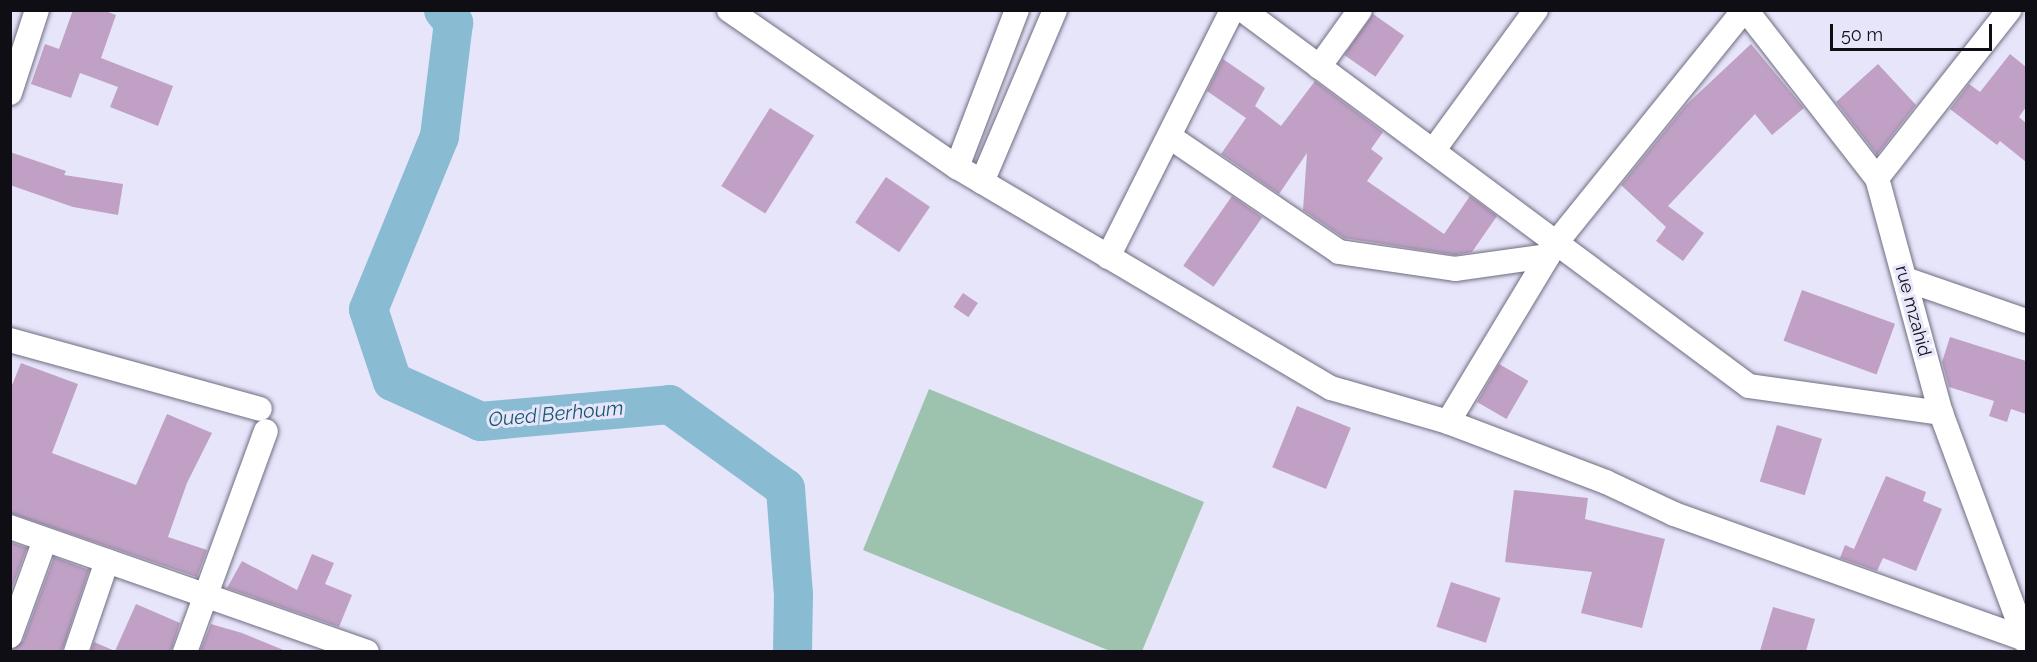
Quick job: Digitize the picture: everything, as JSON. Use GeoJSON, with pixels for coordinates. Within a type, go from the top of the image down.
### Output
{"type":"FeatureCollection","features":[{"type":"Feature","properties":{"kind":"street"},"geometry":{"type":"LineString","coordinates":[[10,93],[37,10]]}},
{"type":"Feature","properties":{"kind":"street"},"geometry":{"type":"LineString","coordinates":[[957,167],[1017,10]]}},
{"type":"Feature","properties":{"kind":"street"},"geometry":{"type":"LineString","coordinates":[[982,182],[1054,10]]}},
{"type":"Feature","properties":{"kind":"street"},"geometry":{"type":"LineString","coordinates":[[1108,257],[1233,10]]}},
{"type":"Feature","properties":{"kind":"street"},"geometry":{"type":"LineString","coordinates":[[1243,10],[1433,152],[1552,250],[1749,386],[1941,413]]}},
{"type":"Feature","properties":{"kind":"street"},"geometry":{"type":"LineString","coordinates":[[1318,67],[1360,10]]}},
{"type":"Feature","properties":{"kind":"street"},"geometry":{"type":"LineString","coordinates":[[1433,152],[1536,10]]}},
{"type":"Feature","properties":{"kind":"street"},"geometry":{"type":"LineString","coordinates":[[1448,422],[1552,250],[1745,10]]}},
{"type":"Feature","properties":{"kind":"street","name":"rue mzahid"},"geometry":{"type":"LineString","coordinates":[[1745,10],[1877,178],[1941,413],[2026,640]]}},
{"type":"Feature","properties":{"kind":"street"},"geometry":{"type":"LineString","coordinates":[[1877,178],[2009,10]]}},
{"type":"Feature","properties":{"kind":"street"},"geometry":{"type":"LineString","coordinates":[[746,15],[957,167],[1331,388],[1448,422],[1606,482],[1674,514],[2026,640]]}},
{"type":"Feature","properties":{"kind":"street"},"geometry":{"type":"LineString","coordinates":[[1170,137],[1339,252],[1455,269],[1552,250]]}},
{"type":"Feature","properties":{"kind":"street"},"geometry":{"type":"LineString","coordinates":[[1905,279],[2026,321]]}},
{"type":"Feature","properties":{"kind":"street"},"geometry":{"type":"LineString","coordinates":[[10,340],[263,420],[185,651]]}},
{"type":"Feature","properties":{"kind":"street"},"geometry":{"type":"LineString","coordinates":[[10,528],[367,651]]}},
{"type":"Feature","properties":{"kind":"street"},"geometry":{"type":"LineString","coordinates":[[10,636],[45,540]]}},
{"type":"Feature","properties":{"kind":"street"},"geometry":{"type":"LineString","coordinates":[[76,651],[107,561]]}},
{"type":"Feature","properties":{"kind":"green space"},"geometry":{"type":"Polygon","coordinates":[[[929,389],[1204,502],[1142,651],[1110,651],[863,550],[929,389]]]}},
{"type":"Feature","properties":{"kind":"building"},"geometry":{"type":"Polygon","coordinates":[[[73,10],[103,10],[116,15],[101,58],[173,86],[158,126],[110,107],[118,87],[80,73],[71,98],[31,84],[45,44],[59,49],[73,10]]]}},
{"type":"Feature","properties":{"kind":"building"},"geometry":{"type":"Polygon","coordinates":[[[1373,14],[1404,36],[1375,77],[1344,55],[1373,14]]]}},
{"type":"Feature","properties":{"kind":"building"},"geometry":{"type":"Polygon","coordinates":[[[1751,44],[1804,108],[1772,135],[1755,114],[1668,206],[1704,233],[1683,261],[1656,241],[1666,227],[1621,185],[1686,105],[1751,44]]]}},
{"type":"Feature","properties":{"kind":"building"},"geometry":{"type":"Polygon","coordinates":[[[2010,54],[2026,67],[2026,107],[2019,117],[2026,123],[2026,162],[2000,141],[1997,145],[1950,109],[1969,84],[1980,92],[2010,54]]]}},
{"type":"Feature","properties":{"kind":"building"},"geometry":{"type":"Polygon","coordinates":[[[1223,59],[1265,88],[1255,106],[1281,126],[1315,81],[1383,132],[1371,149],[1383,158],[1367,181],[1444,234],[1470,196],[1497,216],[1472,252],[1455,255],[1344,238],[1303,210],[1307,153],[1279,194],[1221,154],[1246,118],[1207,91],[1223,59]]]}},
{"type":"Feature","properties":{"kind":"building"},"geometry":{"type":"Polygon","coordinates":[[[1878,64],[1916,105],[1877,155],[1836,102],[1878,64]]]}},
{"type":"Feature","properties":{"kind":"building"},"geometry":{"type":"Polygon","coordinates":[[[770,108],[814,136],[765,214],[721,186],[770,108]]]}},
{"type":"Feature","properties":{"kind":"building"},"geometry":{"type":"Polygon","coordinates":[[[10,152],[66,171],[64,175],[123,184],[118,215],[73,207],[10,185],[10,152]]]}},
{"type":"Feature","properties":{"kind":"building"},"geometry":{"type":"Polygon","coordinates":[[[886,177],[930,207],[899,252],[855,223],[886,177]]]}},
{"type":"Feature","properties":{"kind":"building"},"geometry":{"type":"Polygon","coordinates":[[[1232,196],[1262,217],[1214,287],[1183,266],[1232,196]]]}},
{"type":"Feature","properties":{"kind":"building"},"geometry":{"type":"Polygon","coordinates":[[[1802,290],[1895,324],[1877,375],[1784,341],[1802,290]]]}},
{"type":"Feature","properties":{"kind":"building"},"geometry":{"type":"Polygon","coordinates":[[[963,293],[978,303],[968,317],[953,307],[963,293]]]}},
{"type":"Feature","properties":{"kind":"building"},"geometry":{"type":"Polygon","coordinates":[[[1950,337],[2026,361],[2026,414],[2011,409],[2007,422],[1989,416],[1994,401],[1949,387],[1942,362],[1950,337]]]}},
{"type":"Feature","properties":{"kind":"building"},"geometry":{"type":"Polygon","coordinates":[[[21,363],[78,384],[52,453],[136,485],[167,414],[212,433],[187,483],[168,537],[207,550],[197,577],[10,513],[10,390],[21,363]]]}},
{"type":"Feature","properties":{"kind":"building"},"geometry":{"type":"Polygon","coordinates":[[[1499,364],[1528,381],[1506,419],[1477,402],[1499,364]]]}},
{"type":"Feature","properties":{"kind":"building"},"geometry":{"type":"Polygon","coordinates":[[[1297,406],[1351,428],[1326,489],[1272,467],[1297,406]]]}},
{"type":"Feature","properties":{"kind":"building"},"geometry":{"type":"Polygon","coordinates":[[[1777,425],[1822,439],[1805,495],[1760,481],[1777,425]]]}},
{"type":"Feature","properties":{"kind":"building"},"geometry":{"type":"Polygon","coordinates":[[[1886,476],[1926,492],[1923,501],[1942,509],[1916,571],[1883,558],[1877,571],[1840,558],[1845,545],[1854,549],[1886,476]]]}},
{"type":"Feature","properties":{"kind":"building"},"geometry":{"type":"Polygon","coordinates":[[[1514,490],[1588,498],[1585,519],[1665,539],[1642,628],[1581,613],[1592,572],[1505,562],[1514,490]]]}},
{"type":"Feature","properties":{"kind":"building"},"geometry":{"type":"Polygon","coordinates":[[[10,542],[27,548],[10,593],[10,542]]]}},
{"type":"Feature","properties":{"kind":"building"},"geometry":{"type":"Polygon","coordinates":[[[312,554],[334,563],[325,584],[352,595],[339,627],[227,588],[242,561],[297,590],[312,554]]]}},
{"type":"Feature","properties":{"kind":"building"},"geometry":{"type":"Polygon","coordinates":[[[54,557],[89,570],[62,651],[10,651],[23,641],[54,557]]]}},
{"type":"Feature","properties":{"kind":"building"},"geometry":{"type":"Polygon","coordinates":[[[1451,582],[1500,598],[1486,643],[1436,627],[1451,582]]]}},
{"type":"Feature","properties":{"kind":"building"},"geometry":{"type":"Polygon","coordinates":[[[136,604],[180,623],[171,651],[115,651],[136,604]]]}},
{"type":"Feature","properties":{"kind":"building"},"geometry":{"type":"Polygon","coordinates":[[[1773,607],[1815,619],[1806,651],[1760,651],[1773,607]]]}},
{"type":"Feature","properties":{"kind":"building"},"geometry":{"type":"Polygon","coordinates":[[[211,624],[242,633],[286,651],[200,651],[211,624]]]}},
{"type":"Feature","properties":{"kind":"building"},"geometry":{"type":"Polygon","coordinates":[[[94,642],[115,651],[91,651],[94,642]]]}},
{"type":"Feature","properties":{"kind":"waterway","name":"Oued Berhoum"},"geometry":{"type":"LineString","coordinates":[[443,10],[453,22],[439,136],[368,309],[392,381],[480,421],[669,404],[785,488],[793,594],[792,652]]}}]}
